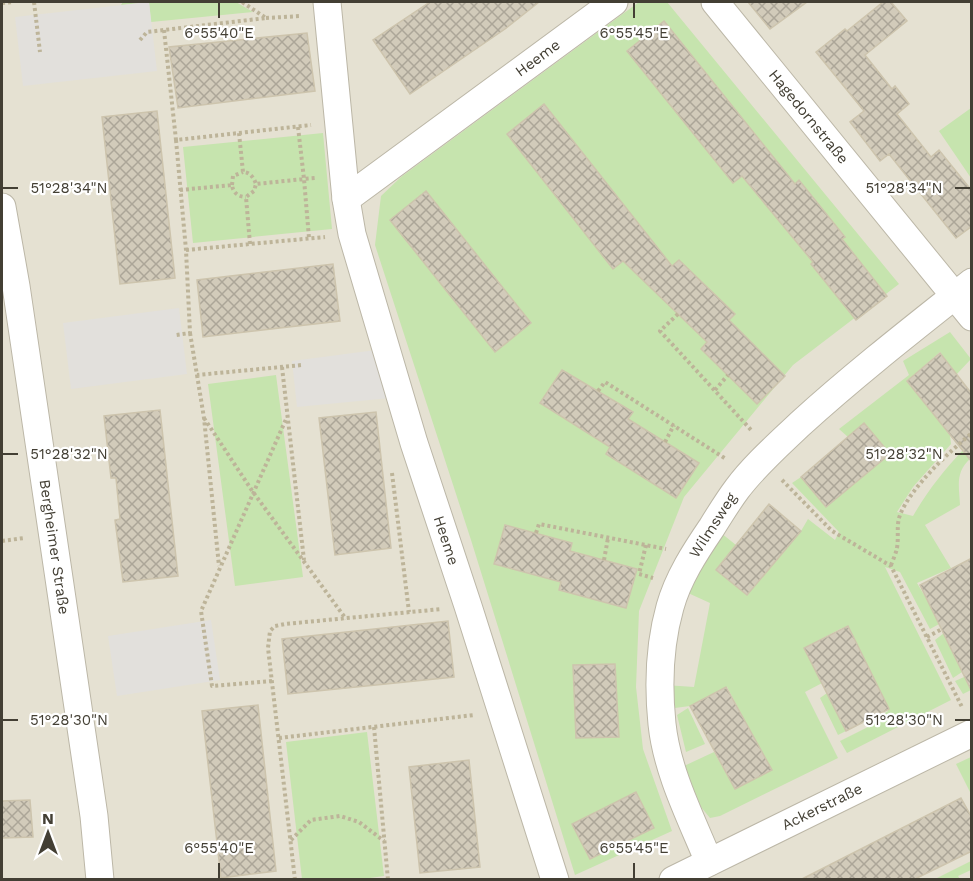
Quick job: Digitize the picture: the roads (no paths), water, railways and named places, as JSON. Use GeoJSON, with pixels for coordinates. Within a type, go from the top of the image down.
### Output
{"type":"FeatureCollection","features":[{"type":"Feature","properties":{"kind":"street","name":"Heeme"},"geometry":{"type":"LineString","coordinates":[[345,187],[614,2]]}},
{"type":"Feature","properties":{"kind":"street","name":"Hagedornstraße"},"geometry":{"type":"LineString","coordinates":[[715,2],[963,288],[972,317]]}},
{"type":"Feature","properties":{"kind":"street","name":"Heeme"},"geometry":{"type":"LineString","coordinates":[[328,8],[338,122],[352,234],[414,443],[555,879]]}},
{"type":"Feature","properties":{"kind":"street","name":"Bergheimer Straße"},"geometry":{"type":"LineString","coordinates":[[2,207],[16,286],[94,816],[100,879]]}},
{"type":"Feature","properties":{"kind":"street","name":"Wilmsweg"},"geometry":{"type":"LineString","coordinates":[[708,862],[670,763],[662,727],[659,689],[664,631],[670,605],[693,554],[737,489],[761,462],[827,399],[963,288]]}},
{"type":"Feature","properties":{"kind":"street","name":"Ackerstraße"},"geometry":{"type":"LineString","coordinates":[[673,879],[969,725]]}},
{"type":"Feature","properties":{"kind":"street","name":"Bergheimer Straße"},"geometry":{"type":"LineString","coordinates":[[94,816],[114,879]]}}]}
